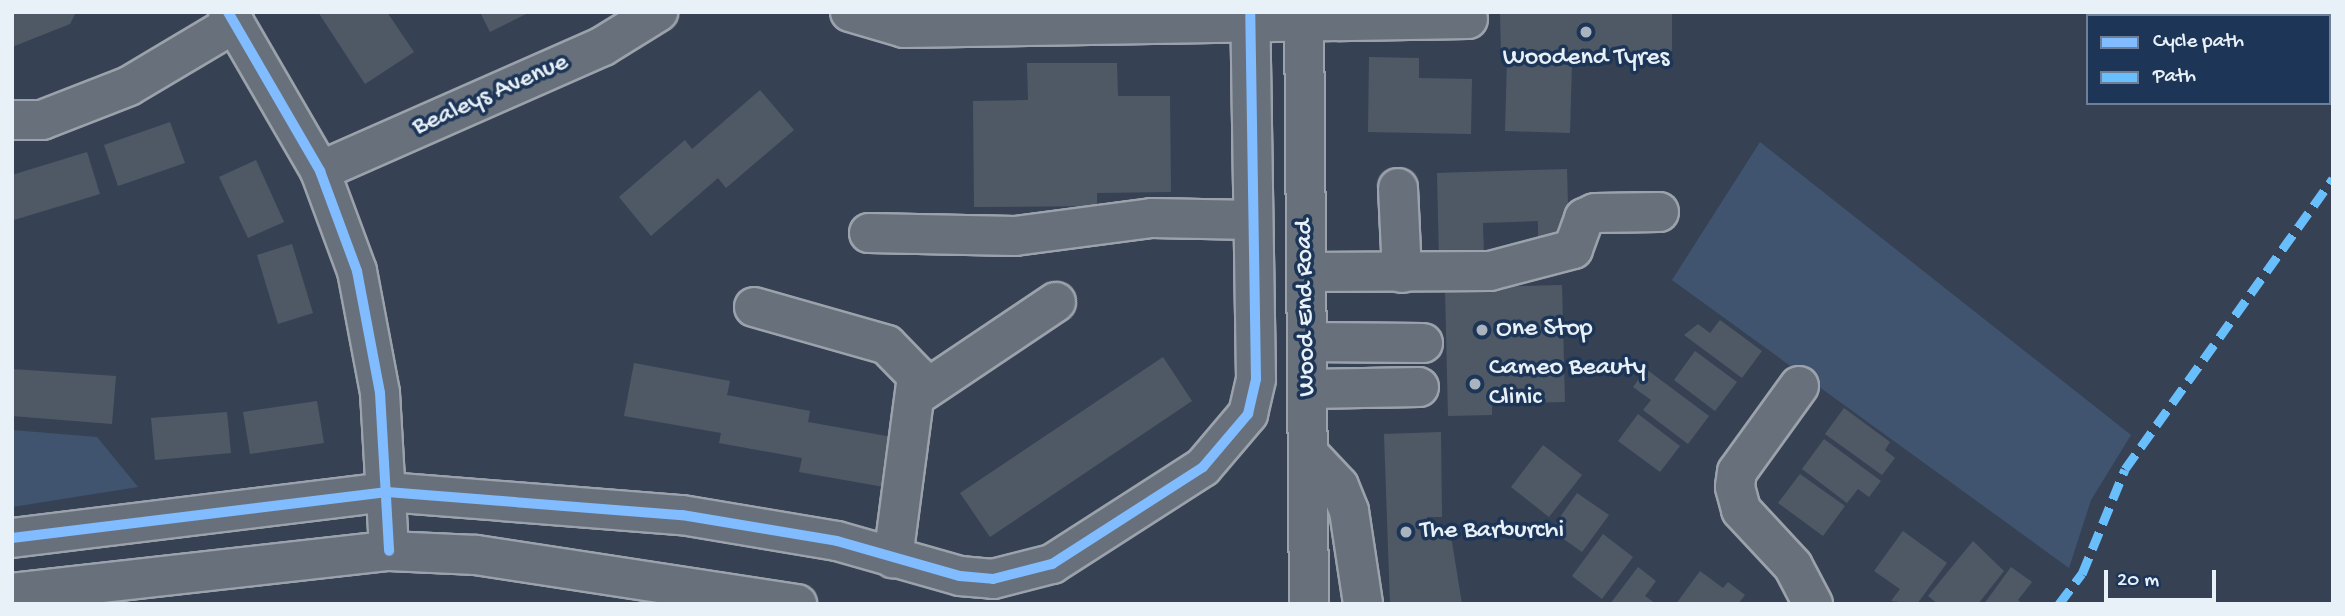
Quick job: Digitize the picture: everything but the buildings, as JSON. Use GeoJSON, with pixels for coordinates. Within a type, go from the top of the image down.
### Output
{"type":"FeatureCollection","features":[{"type":"Feature","properties":{"kind":"street","name":"Bealeys Avenue"},"geometry":{"type":"LineString","coordinates":[[320,171],[603,46],[658,12]]}},
{"type":"Feature","properties":{"kind":"street"},"geometry":{"type":"LineString","coordinates":[[850,12],[904,28],[1250,17],[1468,19]]}},
{"type":"Feature","properties":{"kind":"street"},"geometry":{"type":"LineString","coordinates":[[12,538],[387,492],[682,515],[837,541],[960,576],[1026,573],[1110,526],[1227,444],[1248,414],[1256,379],[1250,17]]}},
{"type":"Feature","properties":{"kind":"street","name":"Wood End Road"},"geometry":{"type":"LineString","coordinates":[[1304,17],[1309,604]]}},
{"type":"Feature","properties":{"kind":"street"},"geometry":{"type":"LineString","coordinates":[[12,120],[42,120],[129,86],[231,18],[320,171],[371,331],[387,492],[389,551]]}},
{"type":"Feature","properties":{"kind":"street"},"geometry":{"type":"LineString","coordinates":[[1398,188],[1402,273]]}},
{"type":"Feature","properties":{"kind":"street"},"geometry":{"type":"LineString","coordinates":[[1307,272],[1490,271],[1540,262],[1573,249],[1584,218],[1595,212],[1659,212]]}},
{"type":"Feature","properties":{"kind":"street"},"geometry":{"type":"LineString","coordinates":[[869,233],[1015,236],[1152,218],[1253,220]]}},
{"type":"Feature","properties":{"kind":"street"},"geometry":{"type":"LineString","coordinates":[[919,394],[1055,302]]}},
{"type":"Feature","properties":{"kind":"street"},"geometry":{"type":"LineString","coordinates":[[754,307],[887,345],[905,359],[919,394],[893,558]]}},
{"type":"Feature","properties":{"kind":"street"},"geometry":{"type":"LineString","coordinates":[[1307,342],[1423,342]]}},
{"type":"Feature","properties":{"kind":"street"},"geometry":{"type":"LineString","coordinates":[[1799,386],[1737,472],[1735,487],[1741,510],[1793,566],[1813,604]]}},
{"type":"Feature","properties":{"kind":"street"},"geometry":{"type":"LineString","coordinates":[[1308,389],[1419,387]]}},
{"type":"Feature","properties":{"kind":"street"},"geometry":{"type":"LineString","coordinates":[[1308,453],[1339,485],[1349,511],[1363,604]]}},
{"type":"Feature","properties":{"kind":"street"},"geometry":{"type":"LineString","coordinates":[[12,593],[389,551],[476,555],[797,604]]}},
{"type":"Feature","properties":{"kind":"shaded area"},"geometry":{"type":"Polygon","coordinates":[[[1760,142],[2131,435],[2091,500],[2069,568],[1672,280],[1760,142]]]}},
{"type":"Feature","properties":{"kind":"shaded area"},"geometry":{"type":"Polygon","coordinates":[[[12,430],[97,437],[138,487],[12,507],[12,430]]]}},
{"type":"Feature","properties":{"kind":"marked path"},"geometry":{"type":"LineString","coordinates":[[2059,604],[2082,574],[2125,469],[2333,179]]}},
{"type":"Feature","properties":{"kind":"cycle path"},"geometry":{"type":"LineString","coordinates":[[228,12],[320,171],[357,271],[380,393],[389,551]]}},
{"type":"Feature","properties":{"kind":"cycle path"},"geometry":{"type":"LineString","coordinates":[[12,538],[387,492],[682,515],[837,541],[960,576],[993,579],[1052,564],[1203,467],[1248,414],[1256,379],[1250,12]]}},
{"type":"Feature","properties":{"kind":"place","name":"Woodend Tyres"},"geometry":{"type":"Point","coordinates":[1586,32]}},
{"type":"Feature","properties":{"kind":"place","name":"One Stop"},"geometry":{"type":"Point","coordinates":[1482,330]}},
{"type":"Feature","properties":{"kind":"place","name":"Cameo Beauty Clinic"},"geometry":{"type":"Point","coordinates":[1475,384]}},
{"type":"Feature","properties":{"kind":"place","name":"The Barburchi"},"geometry":{"type":"Point","coordinates":[1406,532]}}]}
